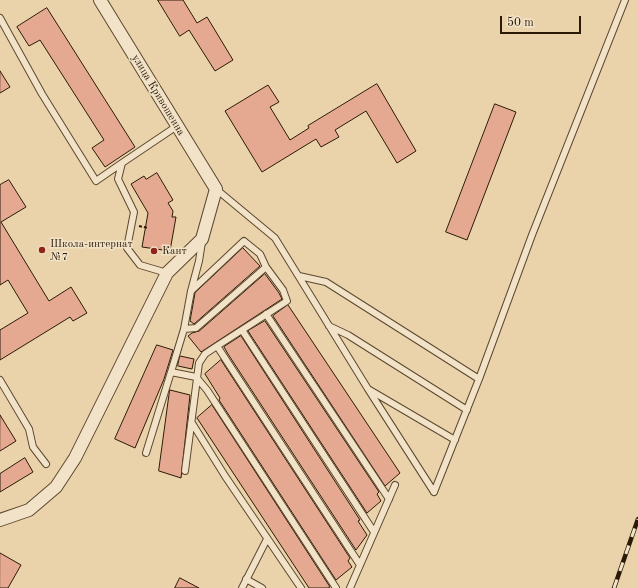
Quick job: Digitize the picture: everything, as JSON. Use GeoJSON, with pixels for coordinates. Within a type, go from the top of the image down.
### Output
{"type":"FeatureCollection","features":[{"type":"Feature","properties":{"kind":"street","name":"улица Кривошеина"},"geometry":{"type":"LineString","coordinates":[[100,0],[216,189]]}},
{"type":"Feature","properties":{"kind":"street"},"geometry":{"type":"LineString","coordinates":[[0,520],[29,510],[56,487],[75,458],[167,273],[202,239],[216,189]]}},
{"type":"Feature","properties":{"kind":"lane"},"geometry":{"type":"LineString","coordinates":[[216,189],[275,238],[368,389],[434,492],[479,379],[532,235],[625,0]]}},
{"type":"Feature","properties":{"kind":"lane"},"geometry":{"type":"LineString","coordinates":[[0,18],[42,94],[96,181],[177,126]]}},
{"type":"Feature","properties":{"kind":"lane"},"geometry":{"type":"LineString","coordinates":[[122,162],[118,179],[134,212],[127,248],[140,265],[167,273]]}},
{"type":"Feature","properties":{"kind":"lane"},"geometry":{"type":"LineString","coordinates":[[146,453],[184,328],[191,291],[199,261],[202,239]]}},
{"type":"Feature","properties":{"kind":"lane"},"geometry":{"type":"LineString","coordinates":[[185,471],[199,363],[205,354],[287,301],[283,290],[266,267],[260,254],[244,241],[191,291]]}},
{"type":"Feature","properties":{"kind":"lane"},"geometry":{"type":"LineString","coordinates":[[184,328],[196,328],[266,267]]}},
{"type":"Feature","properties":{"kind":"lane"},"geometry":{"type":"LineString","coordinates":[[299,276],[326,282],[479,379]]}},
{"type":"Feature","properties":{"kind":"lane"},"geometry":{"type":"LineString","coordinates":[[266,314],[389,499]]}},
{"type":"Feature","properties":{"kind":"lane"},"geometry":{"type":"LineString","coordinates":[[330,326],[348,335],[467,410]]}},
{"type":"Feature","properties":{"kind":"lane"},"geometry":{"type":"LineString","coordinates":[[242,330],[374,532]]}},
{"type":"Feature","properties":{"kind":"lane"},"geometry":{"type":"LineString","coordinates":[[217,346],[360,565]]}},
{"type":"Feature","properties":{"kind":"lane"},"geometry":{"type":"LineString","coordinates":[[171,372],[196,377],[207,390],[336,588]]}},
{"type":"Feature","properties":{"kind":"lane"},"geometry":{"type":"LineString","coordinates":[[0,380],[29,429],[33,447],[46,464]]}},
{"type":"Feature","properties":{"kind":"lane"},"geometry":{"type":"LineString","coordinates":[[368,389],[455,440]]}},
{"type":"Feature","properties":{"kind":"lane"},"geometry":{"type":"LineString","coordinates":[[192,423],[267,539],[301,588]]}},
{"type":"Feature","properties":{"kind":"lane"},"geometry":{"type":"LineString","coordinates":[[350,588],[395,485]]}},
{"type":"Feature","properties":{"kind":"lane"},"geometry":{"type":"LineString","coordinates":[[242,588],[267,539]]}},
{"type":"Feature","properties":{"kind":"lane"},"geometry":{"type":"LineString","coordinates":[[246,580],[262,588]]}},
{"type":"Feature","properties":{"kind":"building"},"geometry":{"type":"Polygon","coordinates":[[[158,0],[183,0],[197,23],[207,17],[233,60],[215,71],[189,30],[180,36],[158,0]]]}},
{"type":"Feature","properties":{"kind":"building"},"geometry":{"type":"Polygon","coordinates":[[[47,8],[135,147],[105,167],[92,148],[104,140],[40,40],[29,46],[17,27],[47,8]]]}},
{"type":"Feature","properties":{"kind":"building"},"geometry":{"type":"Polygon","coordinates":[[[0,71],[10,87],[0,93],[0,71]]]}},
{"type":"Feature","properties":{"kind":"building"},"geometry":{"type":"Polygon","coordinates":[[[377,84],[416,151],[397,163],[366,111],[335,130],[339,137],[321,147],[316,139],[262,172],[225,111],[268,85],[279,102],[270,107],[290,140],[309,128],[308,126],[377,84]]]}},
{"type":"Feature","properties":{"kind":"building"},"geometry":{"type":"Polygon","coordinates":[[[495,104],[516,112],[467,240],[446,232],[495,104]]]}},
{"type":"Feature","properties":{"kind":"building"},"geometry":{"type":"Polygon","coordinates":[[[157,173],[173,200],[168,203],[173,211],[172,217],[176,217],[170,251],[142,247],[148,213],[131,184],[144,176],[146,179],[157,173]]]}},
{"type":"Feature","properties":{"kind":"building"},"geometry":{"type":"Polygon","coordinates":[[[9,180],[26,207],[1,222],[49,301],[71,287],[87,313],[73,321],[70,317],[0,360],[0,330],[28,313],[8,280],[0,285],[0,185],[9,180]]]}},
{"type":"Feature","properties":{"kind":"building"},"geometry":{"type":"Polygon","coordinates":[[[243,248],[260,266],[194,324],[190,321],[195,293],[243,248]]]}},
{"type":"Feature","properties":{"kind":"building"},"geometry":{"type":"Polygon","coordinates":[[[265,274],[282,299],[201,352],[188,336],[199,331],[265,274]]]}},
{"type":"Feature","properties":{"kind":"building"},"geometry":{"type":"Polygon","coordinates":[[[288,305],[400,473],[385,486],[273,316],[288,305]]]}},
{"type":"Feature","properties":{"kind":"building"},"geometry":{"type":"Polygon","coordinates":[[[265,321],[379,492],[377,494],[381,501],[367,513],[248,331],[265,321]]]}},
{"type":"Feature","properties":{"kind":"building"},"geometry":{"type":"Polygon","coordinates":[[[241,336],[360,520],[358,521],[367,535],[356,550],[224,347],[241,336]]]}},
{"type":"Feature","properties":{"kind":"building"},"geometry":{"type":"Polygon","coordinates":[[[157,345],[173,350],[164,379],[135,448],[115,439],[157,345]]]}},
{"type":"Feature","properties":{"kind":"building"},"geometry":{"type":"Polygon","coordinates":[[[180,356],[194,359],[192,369],[178,366],[180,356]]]}},
{"type":"Feature","properties":{"kind":"building"},"geometry":{"type":"Polygon","coordinates":[[[221,360],[350,558],[348,561],[352,567],[336,580],[219,400],[220,398],[205,374],[221,360]]]}},
{"type":"Feature","properties":{"kind":"building"},"geometry":{"type":"Polygon","coordinates":[[[170,390],[190,395],[181,478],[159,471],[170,390]]]}},
{"type":"Feature","properties":{"kind":"building"},"geometry":{"type":"Polygon","coordinates":[[[212,405],[330,587],[309,588],[197,418],[212,405]]]}},
{"type":"Feature","properties":{"kind":"building"},"geometry":{"type":"Polygon","coordinates":[[[0,415],[16,441],[0,451],[0,415]]]}},
{"type":"Feature","properties":{"kind":"building"},"geometry":{"type":"Polygon","coordinates":[[[25,458],[33,472],[0,492],[0,474],[25,458]]]}},
{"type":"Feature","properties":{"kind":"building"},"geometry":{"type":"Polygon","coordinates":[[[0,553],[21,565],[8,588],[0,588],[0,553]]]}},
{"type":"Feature","properties":{"kind":"building"},"geometry":{"type":"Polygon","coordinates":[[[180,578],[199,588],[175,588],[180,578]]]}},
{"type":"Feature","properties":{"kind":"railway"},"geometry":{"type":"LineString","coordinates":[[614,588],[638,519]]}},
{"type":"Feature","properties":{"kind":"place","name":"Школа-интернат №7"},"geometry":{"type":"Point","coordinates":[42,250]}},
{"type":"Feature","properties":{"kind":"place","name":"Кант"},"geometry":{"type":"Point","coordinates":[154,251]}}]}
